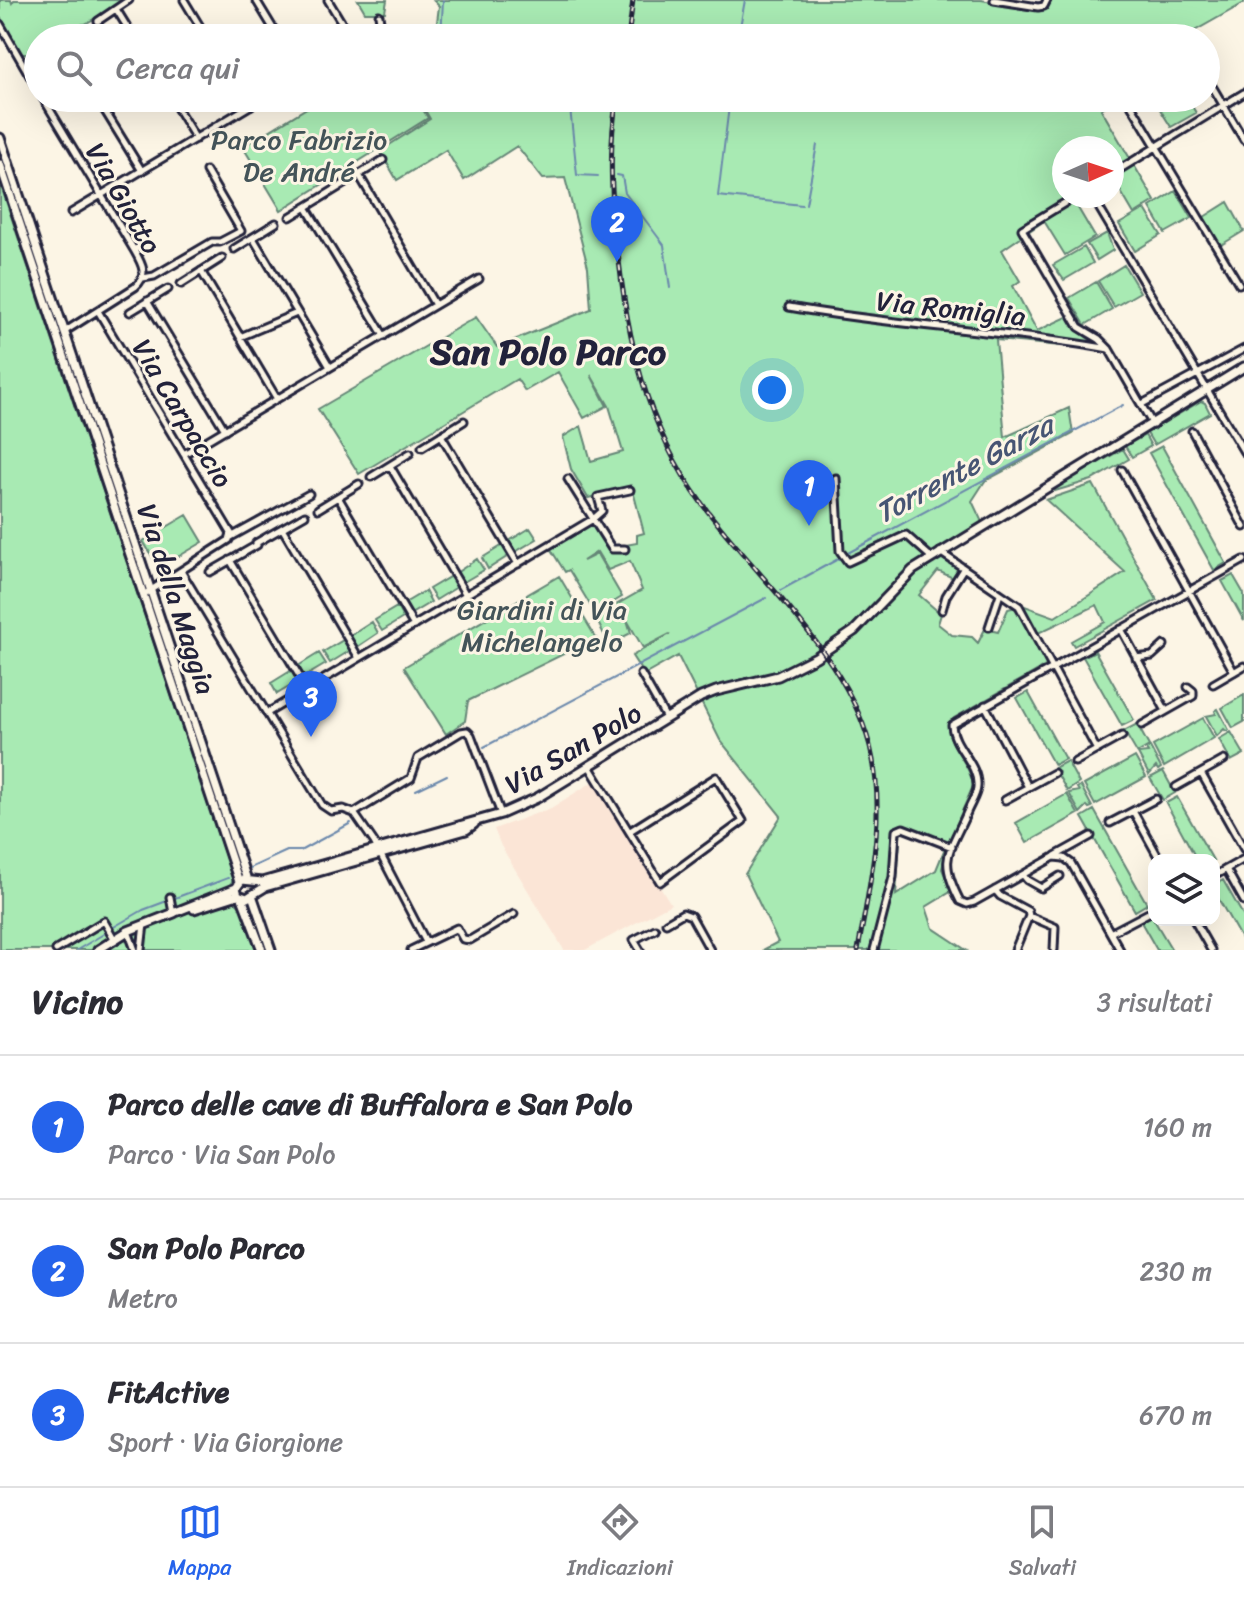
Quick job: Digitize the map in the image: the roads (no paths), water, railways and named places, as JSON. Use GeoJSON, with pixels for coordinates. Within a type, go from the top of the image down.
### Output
{"type":"FeatureCollection","features":[{"type":"Feature","properties":{"kind":"main road","name":"Via della Maggia"},"geometry":{"type":"LineString","coordinates":[[0,138],[242,888]]}},
{"type":"Feature","properties":{"kind":"main road","name":"Via della Maggia"},"geometry":{"type":"LineString","coordinates":[[0,164],[147,593]]}},
{"type":"Feature","properties":{"kind":"main road","name":"Via San Polo"},"geometry":{"type":"LineString","coordinates":[[98,950],[113,937],[242,888],[466,830],[475,822],[537,798],[716,691],[778,676],[816,657],[854,631],[900,580],[940,552],[1244,367]]}},
{"type":"Feature","properties":{"kind":"main road","name":"Via San Polo"},"geometry":{"type":"LineString","coordinates":[[253,894],[265,887],[379,852]]}},
{"type":"Feature","properties":{"kind":"main road"},"geometry":{"type":"LineString","coordinates":[[242,888],[253,894],[271,950]]}},
{"type":"Feature","properties":{"kind":"main road"},"geometry":{"type":"LineString","coordinates":[[242,888],[262,950]]}},
{"type":"Feature","properties":{"kind":"street"},"geometry":{"type":"LineString","coordinates":[[98,21],[129,0]]}},
{"type":"Feature","properties":{"kind":"street"},"geometry":{"type":"LineString","coordinates":[[184,0],[199,24]]}},
{"type":"Feature","properties":{"kind":"street"},"geometry":{"type":"LineString","coordinates":[[256,0],[271,24]]}},
{"type":"Feature","properties":{"kind":"street"},"geometry":{"type":"LineString","coordinates":[[328,0],[343,24]]}},
{"type":"Feature","properties":{"kind":"street"},"geometry":{"type":"LineString","coordinates":[[994,0],[1038,7],[1044,6],[1047,0]]}},
{"type":"Feature","properties":{"kind":"street"},"geometry":{"type":"LineString","coordinates":[[116,9],[125,24]]}},
{"type":"Feature","properties":{"kind":"street"},"geometry":{"type":"LineString","coordinates":[[379,15],[380,24]]}},
{"type":"Feature","properties":{"kind":"street"},"geometry":{"type":"LineString","coordinates":[[1,27],[24,66]]}},
{"type":"Feature","properties":{"kind":"street"},"geometry":{"type":"LineString","coordinates":[[1220,108],[1244,93]]}},
{"type":"Feature","properties":{"kind":"street"},"geometry":{"type":"LineString","coordinates":[[1220,99],[1244,140]]}},
{"type":"Feature","properties":{"kind":"street","name":"Via Giotto"},"geometry":{"type":"LineString","coordinates":[[51,112],[142,264],[143,278],[135,287],[65,332]]}},
{"type":"Feature","properties":{"kind":"street"},"geometry":{"type":"LineString","coordinates":[[106,112],[142,171]]}},
{"type":"Feature","properties":{"kind":"street"},"geometry":{"type":"LineString","coordinates":[[180,112],[196,139]]}},
{"type":"Feature","properties":{"kind":"street"},"geometry":{"type":"LineString","coordinates":[[71,213],[240,112]]}},
{"type":"Feature","properties":{"kind":"street"},"geometry":{"type":"LineString","coordinates":[[1135,112],[1239,284]]}},
{"type":"Feature","properties":{"kind":"street"},"geometry":{"type":"LineString","coordinates":[[1124,167],[1214,112]]}},
{"type":"Feature","properties":{"kind":"street"},"geometry":{"type":"LineString","coordinates":[[290,217],[383,160]]}},
{"type":"Feature","properties":{"kind":"street"},"geometry":{"type":"LineString","coordinates":[[143,278],[154,276],[212,242],[220,242],[241,231],[206,171]]}},
{"type":"Feature","properties":{"kind":"street"},"geometry":{"type":"LineString","coordinates":[[359,175],[435,305]]}},
{"type":"Feature","properties":{"kind":"street"},"geometry":{"type":"LineString","coordinates":[[306,207],[384,336]]}},
{"type":"Feature","properties":{"kind":"street"},"geometry":{"type":"LineString","coordinates":[[1056,208],[1022,229],[1079,327],[1109,349],[1153,425]]}},
{"type":"Feature","properties":{"kind":"street"},"geometry":{"type":"LineString","coordinates":[[1099,208],[1244,452]]}},
{"type":"Feature","properties":{"kind":"street"},"geometry":{"type":"LineString","coordinates":[[234,249],[276,223]]}},
{"type":"Feature","properties":{"kind":"street"},"geometry":{"type":"LineString","coordinates":[[253,238],[330,367]]}},
{"type":"Feature","properties":{"kind":"street"},"geometry":{"type":"LineString","coordinates":[[134,250],[144,244]]}},
{"type":"Feature","properties":{"kind":"street"},"geometry":{"type":"LineString","coordinates":[[181,284],[222,258]]}},
{"type":"Feature","properties":{"kind":"street"},"geometry":{"type":"LineString","coordinates":[[201,271],[277,399]]}},
{"type":"Feature","properties":{"kind":"street"},"geometry":{"type":"LineString","coordinates":[[184,454],[479,279]]}},
{"type":"Feature","properties":{"kind":"street"},"geometry":{"type":"LineString","coordinates":[[130,312],[168,289]]}},
{"type":"Feature","properties":{"kind":"street"},"geometry":{"type":"LineString","coordinates":[[147,301],[225,430]]}},
{"type":"Feature","properties":{"kind":"street","name":"Via Romiglia"},"geometry":{"type":"LineString","coordinates":[[789,307],[851,318],[1053,339],[1109,349]]}},
{"type":"Feature","properties":{"kind":"street","name":"Via Carpaccio"},"geometry":{"type":"LineString","coordinates":[[98,311],[231,537]]}},
{"type":"Feature","properties":{"kind":"street"},"geometry":{"type":"LineString","coordinates":[[240,337],[297,313]]}},
{"type":"Feature","properties":{"kind":"street"},"geometry":{"type":"LineString","coordinates":[[57,337],[65,332]]}},
{"type":"Feature","properties":{"kind":"street"},"geometry":{"type":"LineString","coordinates":[[1142,404],[1244,349]]}},
{"type":"Feature","properties":{"kind":"street"},"geometry":{"type":"LineString","coordinates":[[422,447],[464,421]]}},
{"type":"Feature","properties":{"kind":"street"},"geometry":{"type":"LineString","coordinates":[[1192,431],[1244,527]]}},
{"type":"Feature","properties":{"kind":"street"},"geometry":{"type":"LineString","coordinates":[[441,435],[518,564]]}},
{"type":"Feature","properties":{"kind":"street"},"geometry":{"type":"LineString","coordinates":[[371,477],[410,453]]}},
{"type":"Feature","properties":{"kind":"street"},"geometry":{"type":"LineString","coordinates":[[390,466],[466,595]]}},
{"type":"Feature","properties":{"kind":"street"},"geometry":{"type":"LineString","coordinates":[[1122,470],[1234,672]]}},
{"type":"Feature","properties":{"kind":"street"},"geometry":{"type":"LineString","coordinates":[[836,478],[840,551],[848,562],[906,535],[932,558]]}},
{"type":"Feature","properties":{"kind":"street"},"geometry":{"type":"LineString","coordinates":[[568,479],[612,549],[625,549]]}},
{"type":"Feature","properties":{"kind":"street"},"geometry":{"type":"LineString","coordinates":[[318,509],[359,484]]}},
{"type":"Feature","properties":{"kind":"street"},"geometry":{"type":"LineString","coordinates":[[266,713],[593,519],[602,511],[598,497],[630,490]]}},
{"type":"Feature","properties":{"kind":"street"},"geometry":{"type":"LineString","coordinates":[[147,593],[231,537],[309,494]]}},
{"type":"Feature","properties":{"kind":"street"},"geometry":{"type":"LineString","coordinates":[[338,497],[414,626]]}},
{"type":"Feature","properties":{"kind":"street"},"geometry":{"type":"LineString","coordinates":[[210,572],[305,515]]}},
{"type":"Feature","properties":{"kind":"street"},"geometry":{"type":"LineString","coordinates":[[282,528],[359,658]]}},
{"type":"Feature","properties":{"kind":"street"},"geometry":{"type":"LineString","coordinates":[[940,552],[1019,606],[1097,750]]}},
{"type":"Feature","properties":{"kind":"street"},"geometry":{"type":"LineString","coordinates":[[230,560],[307,689]]}},
{"type":"Feature","properties":{"kind":"street"},"geometry":{"type":"LineString","coordinates":[[1091,836],[974,902],[967,904],[960,901],[947,875],[947,860],[977,787],[974,771],[952,732],[952,725],[1244,560]]}},
{"type":"Feature","properties":{"kind":"street"},"geometry":{"type":"LineString","coordinates":[[942,610],[946,596],[963,569]]}},
{"type":"Feature","properties":{"kind":"street"},"geometry":{"type":"LineString","coordinates":[[181,571],[326,810],[343,809],[354,813],[379,852],[426,942]]}},
{"type":"Feature","properties":{"kind":"street"},"geometry":{"type":"LineString","coordinates":[[989,627],[1000,594]]}},
{"type":"Feature","properties":{"kind":"street"},"geometry":{"type":"LineString","coordinates":[[1121,629],[1166,711]]}},
{"type":"Feature","properties":{"kind":"street"},"geometry":{"type":"LineString","coordinates":[[1136,658],[1152,656],[1164,645]]}},
{"type":"Feature","properties":{"kind":"street"},"geometry":{"type":"LineString","coordinates":[[1213,684],[1244,666]]}},
{"type":"Feature","properties":{"kind":"street","name":"Via San Polo"},"geometry":{"type":"LineString","coordinates":[[641,674],[667,719]]}},
{"type":"Feature","properties":{"kind":"street"},"geometry":{"type":"LineString","coordinates":[[1142,725],[1193,696],[1193,691],[1188,687]]}},
{"type":"Feature","properties":{"kind":"street"},"geometry":{"type":"LineString","coordinates":[[985,705],[1028,787]]}},
{"type":"Feature","properties":{"kind":"street","name":"Via San Polo"},"geometry":{"type":"LineString","coordinates":[[354,813],[411,778],[418,758],[467,731],[474,741],[501,814]]}},
{"type":"Feature","properties":{"kind":"street"},"geometry":{"type":"LineString","coordinates":[[1075,762],[1122,736]]}},
{"type":"Feature","properties":{"kind":"street"},"geometry":{"type":"LineString","coordinates":[[1176,787],[1224,760]]}},
{"type":"Feature","properties":{"kind":"street"},"geometry":{"type":"LineString","coordinates":[[589,766],[660,882],[743,821],[716,777],[630,831]]}},
{"type":"Feature","properties":{"kind":"street"},"geometry":{"type":"LineString","coordinates":[[1005,800],[1054,773]]}},
{"type":"Feature","properties":{"kind":"street"},"geometry":{"type":"LineString","coordinates":[[1201,773],[1244,849]]}},
{"type":"Feature","properties":{"kind":"street"},"geometry":{"type":"LineString","coordinates":[[1110,823],[1156,799]]}},
{"type":"Feature","properties":{"kind":"street"},"geometry":{"type":"LineString","coordinates":[[1133,811],[1157,854]]}},
{"type":"Feature","properties":{"kind":"street"},"geometry":{"type":"LineString","coordinates":[[874,950],[893,877],[896,831],[903,828],[952,847]]}},
{"type":"Feature","properties":{"kind":"street"},"geometry":{"type":"LineString","coordinates":[[1054,857],[1071,863],[1120,950]]}},
{"type":"Feature","properties":{"kind":"street"},"geometry":{"type":"LineString","coordinates":[[1220,872],[1244,859]]}},
{"type":"Feature","properties":{"kind":"street"},"geometry":{"type":"LineString","coordinates":[[1226,869],[1244,901]]}},
{"type":"Feature","properties":{"kind":"street"},"geometry":{"type":"LineString","coordinates":[[1023,875],[1041,888],[1060,876]]}},
{"type":"Feature","properties":{"kind":"street"},"geometry":{"type":"LineString","coordinates":[[995,890],[1000,896],[1025,908],[1029,916],[1055,927],[1054,950]]}},
{"type":"Feature","properties":{"kind":"street"},"geometry":{"type":"LineString","coordinates":[[170,900],[173,913]]}},
{"type":"Feature","properties":{"kind":"street"},"geometry":{"type":"LineString","coordinates":[[666,923],[683,913],[691,916],[710,950]]}},
{"type":"Feature","properties":{"kind":"street"},"geometry":{"type":"LineString","coordinates":[[1112,932],[1148,913]]}},
{"type":"Feature","properties":{"kind":"street"},"geometry":{"type":"LineString","coordinates":[[411,950],[457,928],[463,939],[470,940],[514,914]]}},
{"type":"Feature","properties":{"kind":"street"},"geometry":{"type":"LineString","coordinates":[[1015,950],[1029,916]]}},
{"type":"Feature","properties":{"kind":"street"},"geometry":{"type":"LineString","coordinates":[[56,950],[104,921],[113,937]]}},
{"type":"Feature","properties":{"kind":"street"},"geometry":{"type":"LineString","coordinates":[[141,950],[144,924]]}},
{"type":"Feature","properties":{"kind":"street"},"geometry":{"type":"LineString","coordinates":[[1197,926],[1211,950]]}},
{"type":"Feature","properties":{"kind":"street"},"geometry":{"type":"LineString","coordinates":[[640,950],[634,940],[655,929]]}},
{"type":"Feature","properties":{"kind":"street"},"geometry":{"type":"LineString","coordinates":[[128,931],[135,950]]}},
{"type":"Feature","properties":{"kind":"waterway"},"geometry":{"type":"LineString","coordinates":[[442,24],[443,0]]}},
{"type":"Feature","properties":{"kind":"waterway"},"geometry":{"type":"LineString","coordinates":[[741,24],[745,0]]}},
{"type":"Feature","properties":{"kind":"waterway"},"geometry":{"type":"LineString","coordinates":[[570,112],[577,175],[598,176]]}},
{"type":"Feature","properties":{"kind":"waterway"},"geometry":{"type":"LineString","coordinates":[[728,112],[718,196],[802,205]]}},
{"type":"Feature","properties":{"kind":"waterway"},"geometry":{"type":"LineString","coordinates":[[806,204],[817,145]]}},
{"type":"Feature","properties":{"kind":"waterway"},"geometry":{"type":"LineString","coordinates":[[617,175],[622,176],[625,193],[664,245],[670,288]]}},
{"type":"Feature","properties":{"kind":"waterway","name":"Torrente Garza"},"geometry":{"type":"LineString","coordinates":[[846,554],[1123,405]]}},
{"type":"Feature","properties":{"kind":"waterway","name":"Torrente Garza"},"geometry":{"type":"LineString","coordinates":[[781,590],[840,558]]}},
{"type":"Feature","properties":{"kind":"waterway","name":"Torrente Garza"},"geometry":{"type":"LineString","coordinates":[[484,747],[766,598]]}},
{"type":"Feature","properties":{"kind":"waterway","name":"Torrente Garza"},"geometry":{"type":"LineString","coordinates":[[416,790],[447,775]]}},
{"type":"Feature","properties":{"kind":"waterway","name":"Torrente Garza"},"geometry":{"type":"LineString","coordinates":[[250,868],[287,851],[300,851],[351,823]]}},
{"type":"Feature","properties":{"kind":"waterway","name":"Torrente Garza"},"geometry":{"type":"LineString","coordinates":[[112,928],[143,910],[228,878]]}},
{"type":"Feature","properties":{"kind":"waterway","name":"Torrente Garza"},"geometry":{"type":"LineString","coordinates":[[77,950],[107,932]]}},
{"type":"Feature","properties":{"kind":"railway"},"geometry":{"type":"LineString","coordinates":[[630,24],[633,0]]}},
{"type":"Feature","properties":{"kind":"railway"},"geometry":{"type":"LineString","coordinates":[[615,112],[612,180],[619,261],[637,364],[659,429],[692,489],[713,518],[825,654],[844,684],[870,746],[875,772],[877,823],[872,874],[858,950]]}},
{"type":"Feature","properties":{"kind":"place","name":"San Polo Parco"},"geometry":{"type":"Point","coordinates":[617,262]}},
{"type":"Feature","properties":{"kind":"place","name":"Parco delle cave di Buffalora e San Polo"},"geometry":{"type":"Point","coordinates":[809,526]}},
{"type":"Feature","properties":{"kind":"place","name":"FitActive"},"geometry":{"type":"Point","coordinates":[311,737]}},
{"type":"Feature","properties":{"kind":"district","name":"San Polo Parco"},"geometry":{"type":"Point","coordinates":[548,351]}},
{"type":"Feature","properties":{"kind":"park label","name":"Parco Fabrizio De André"},"geometry":{"type":"Point","coordinates":[299,155]}},
{"type":"Feature","properties":{"kind":"park label","name":"Giardini di Via Michelangelo"},"geometry":{"type":"Point","coordinates":[542,625]}}]}
